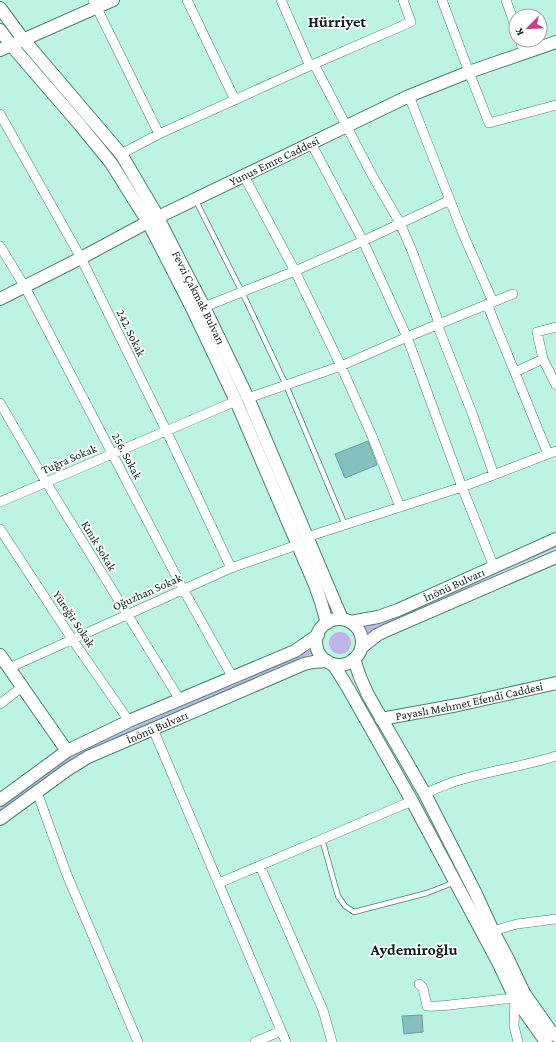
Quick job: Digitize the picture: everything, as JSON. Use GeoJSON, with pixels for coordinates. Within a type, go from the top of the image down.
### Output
{"type":"FeatureCollection","features":[{"type":"Feature","properties":{"kind":"street"},"geometry":{"type":"LineString","coordinates":[[6,47],[95,4],[113,0]]}},
{"type":"Feature","properties":{"kind":"street"},"geometry":{"type":"LineString","coordinates":[[187,0],[235,100]]}},
{"type":"Feature","properties":{"kind":"street"},"geometry":{"type":"LineString","coordinates":[[281,0],[312,65],[400,223],[412,250],[494,475]]}},
{"type":"Feature","properties":{"kind":"street"},"geometry":{"type":"LineString","coordinates":[[121,154],[159,134],[411,22],[402,0]]}},
{"type":"Feature","properties":{"kind":"street"},"geometry":{"type":"LineString","coordinates":[[442,0],[489,123],[556,105]]}},
{"type":"Feature","properties":{"kind":"street"},"geometry":{"type":"LineString","coordinates":[[95,4],[159,134]]}},
{"type":"Feature","properties":{"kind":"street","name":"Fevzi Çakmak Bulvarı"},"geometry":{"type":"LineString","coordinates":[[0,8],[23,39],[121,154],[236,401],[319,596],[327,623]]}},
{"type":"Feature","properties":{"kind":"street","name":"Fevzi Çakmak Bulvarı"},"geometry":{"type":"LineString","coordinates":[[0,30],[6,47],[80,125],[111,163],[153,220],[181,263],[248,398],[307,537],[346,620]]}},
{"type":"Feature","properties":{"kind":"street","name":"Yunus Emre Caddesi"},"geometry":{"type":"LineString","coordinates":[[0,299],[195,199],[409,96],[469,72],[556,42]]}},
{"type":"Feature","properties":{"kind":"street"},"geometry":{"type":"LineString","coordinates":[[522,48],[524,53]]}},
{"type":"Feature","properties":{"kind":"street"},"geometry":{"type":"LineString","coordinates":[[307,537],[462,487],[552,453],[515,372],[490,303],[409,96]]}},
{"type":"Feature","properties":{"kind":"street","name":"242. Sokak"},"geometry":{"type":"LineString","coordinates":[[0,114],[81,258],[166,430],[231,568]]}},
{"type":"Feature","properties":{"kind":"street"},"geometry":{"type":"LineString","coordinates":[[311,143],[363,241],[407,337],[462,487],[494,567]]}},
{"type":"Feature","properties":{"kind":"street"},"geometry":{"type":"LineString","coordinates":[[244,176],[295,271],[341,366],[372,436],[400,507]]}},
{"type":"Feature","properties":{"kind":"street"},"geometry":{"type":"LineString","coordinates":[[204,307],[295,271],[450,200]]}},
{"type":"Feature","properties":{"kind":"street","name":"256. Sokak"},"geometry":{"type":"LineString","coordinates":[[0,246],[25,287],[183,589],[232,678]]}},
{"type":"Feature","properties":{"kind":"street"},"geometry":{"type":"LineString","coordinates":[[248,398],[341,366],[438,324],[513,294]]}},
{"type":"Feature","properties":{"kind":"street"},"geometry":{"type":"LineString","coordinates":[[556,327],[537,332],[556,385]]}},
{"type":"Feature","properties":{"kind":"street"},"geometry":{"type":"LineString","coordinates":[[515,372],[549,363]]}},
{"type":"Feature","properties":{"kind":"street","name":"Tuğra Sokak"},"geometry":{"type":"LineString","coordinates":[[0,502],[236,401]]}},
{"type":"Feature","properties":{"kind":"street","name":"Kınık Sokak"},"geometry":{"type":"LineString","coordinates":[[0,403],[46,482],[180,700]]}},
{"type":"Feature","properties":{"kind":"street","name":"Yüreğir Sokak"},"geometry":{"type":"LineString","coordinates":[[0,529],[72,639],[129,721]]}},
{"type":"Feature","properties":{"kind":"street","name":"İnönü Bulvarı"},"geometry":{"type":"LineString","coordinates":[[346,620],[378,617],[398,610],[556,539]]}},
{"type":"Feature","properties":{"kind":"street","name":"Oğuzhan Sokak"},"geometry":{"type":"LineString","coordinates":[[9,668],[231,568],[297,545]]}},
{"type":"Feature","properties":{"kind":"street"},"geometry":{"type":"LineString","coordinates":[[362,647],[384,631],[556,558]]}},
{"type":"Feature","properties":{"kind":"street"},"geometry":{"type":"LineString","coordinates":[[330,663],[341,665],[348,663],[359,654],[362,647],[360,632],[355,625],[346,620],[334,620],[327,623],[322,628],[318,634],[316,642],[318,650],[321,656],[330,663],[346,684],[412,801],[499,964],[515,998],[552,1034]]}},
{"type":"Feature","properties":{"kind":"street","name":"İnönü Bulvarı"},"geometry":{"type":"LineString","coordinates":[[0,800],[67,751],[129,721],[295,651],[318,634]]}},
{"type":"Feature","properties":{"kind":"street"},"geometry":{"type":"LineString","coordinates":[[0,655],[67,751]]}},
{"type":"Feature","properties":{"kind":"street"},"geometry":{"type":"LineString","coordinates":[[354,659],[364,686],[425,794],[524,993],[552,1034]]}},
{"type":"Feature","properties":{"kind":"street","name":"İnönü Bulvarı"},"geometry":{"type":"LineString","coordinates":[[0,819],[67,770],[88,757],[304,664],[313,662],[330,663]]}},
{"type":"Feature","properties":{"kind":"street","name":"Payaslı Mehmet Efendi Caddesi"},"geometry":{"type":"LineString","coordinates":[[382,719],[556,684]]}},
{"type":"Feature","properties":{"kind":"street"},"geometry":{"type":"LineString","coordinates":[[0,704],[22,687]]}},
{"type":"Feature","properties":{"kind":"street"},"geometry":{"type":"LineString","coordinates":[[153,729],[286,1042]]}},
{"type":"Feature","properties":{"kind":"street"},"geometry":{"type":"LineString","coordinates":[[425,794],[434,789],[470,777],[541,761],[556,756]]}},
{"type":"Feature","properties":{"kind":"street"},"geometry":{"type":"LineString","coordinates":[[37,792],[67,875],[138,1042]]}},
{"type":"Feature","properties":{"kind":"street"},"geometry":{"type":"LineString","coordinates":[[218,883],[412,801]]}},
{"type":"Feature","properties":{"kind":"street"},"geometry":{"type":"LineString","coordinates":[[260,866],[323,1010],[332,1042]]}},
{"type":"Feature","properties":{"kind":"street"},"geometry":{"type":"LineString","coordinates":[[493,931],[517,924],[556,918]]}},
{"type":"Feature","properties":{"kind":"street"},"geometry":{"type":"LineString","coordinates":[[419,984],[423,988],[427,1006],[437,1007],[469,1002],[495,1001],[515,998]]}},
{"type":"Feature","properties":{"kind":"street"},"geometry":{"type":"LineString","coordinates":[[515,998],[514,1026],[518,1042]]}},
{"type":"Feature","properties":{"kind":"street"},"geometry":{"type":"LineString","coordinates":[[255,1042],[281,1031]]}},
{"type":"Feature","properties":{"kind":"lane"},"geometry":{"type":"LineString","coordinates":[[195,199],[242,292],[286,385],[345,525]]}},
{"type":"Feature","properties":{"kind":"lane"},"geometry":{"type":"LineString","coordinates":[[322,839],[338,896],[346,906],[354,912],[427,892],[455,882]]}},
{"type":"Feature","properties":{"kind":"shaded area"},"geometry":{"type":"Polygon","coordinates":[[[556,545],[556,548],[378,628],[368,636],[363,625],[370,625],[384,621],[556,545]]]}},
{"type":"Feature","properties":{"kind":"shaded area"},"geometry":{"type":"Polygon","coordinates":[[[340,632],[348,635],[351,643],[348,651],[340,654],[332,651],[329,643],[332,635],[340,632]]]}},
{"type":"Feature","properties":{"kind":"shaded area"},"geometry":{"type":"Polygon","coordinates":[[[312,649],[314,653],[80,756],[58,768],[0,812],[0,807],[56,764],[77,752],[312,649]]]}},
{"type":"Feature","properties":{"kind":"building"},"geometry":{"type":"Polygon","coordinates":[[[368,441],[377,465],[345,478],[335,454],[368,441]]]}},
{"type":"Feature","properties":{"kind":"building"},"geometry":{"type":"Polygon","coordinates":[[[422,1015],[423,1032],[404,1034],[402,1016],[422,1015]]]}},
{"type":"Feature","properties":{"kind":"district","name":"Hürriyet"},"geometry":{"type":"Point","coordinates":[337,21]}},
{"type":"Feature","properties":{"kind":"district","name":"Aydemiroğlu"},"geometry":{"type":"Point","coordinates":[414,949]}}]}
